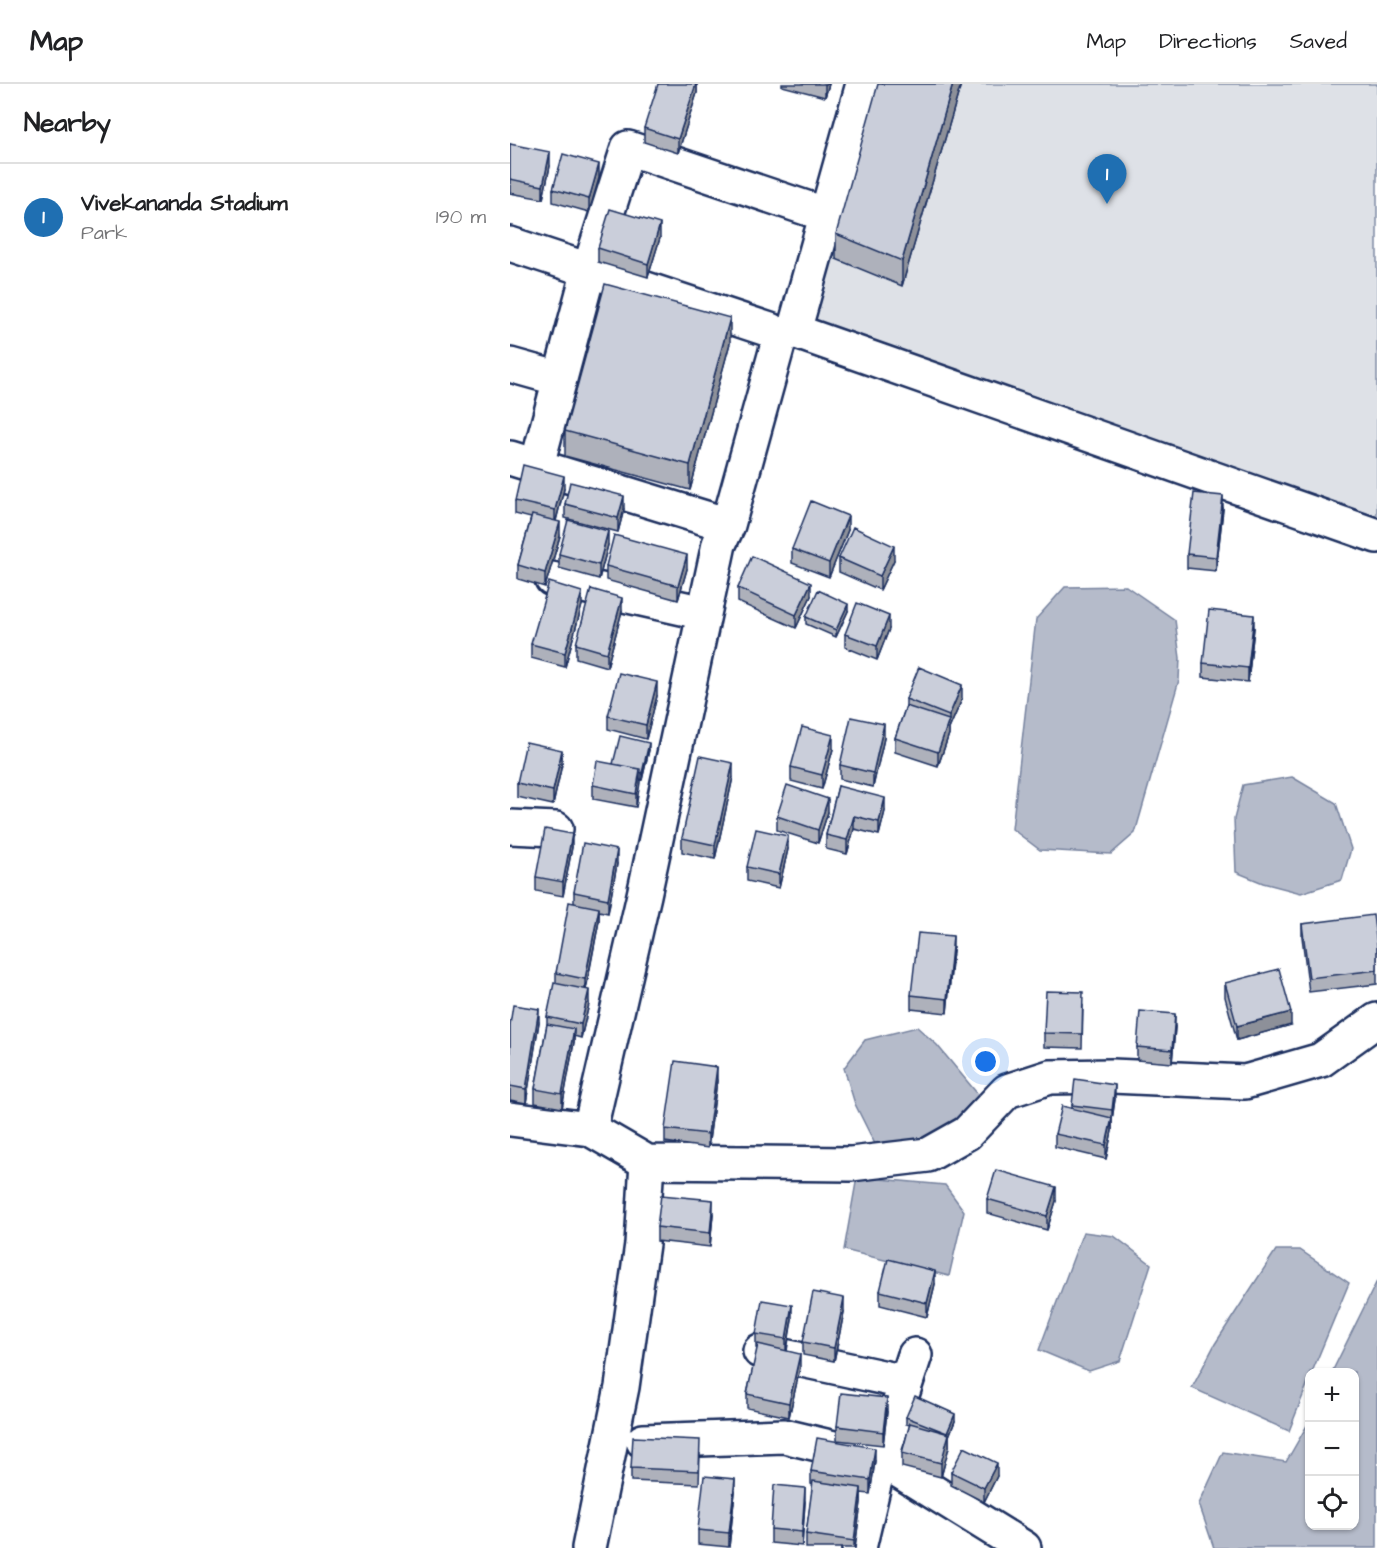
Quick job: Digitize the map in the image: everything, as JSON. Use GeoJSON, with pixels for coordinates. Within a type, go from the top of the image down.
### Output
{"type":"FeatureCollection","features":[{"type":"Feature","properties":{"kind":"street"},"geometry":{"type":"LineString","coordinates":[[590,1129],[647,884],[719,543],[728,525],[826,215],[863,84]]}},
{"type":"Feature","properties":{"kind":"street"},"geometry":{"type":"LineString","coordinates":[[728,525],[524,461],[560,379],[589,270],[628,148],[826,215]]}},
{"type":"Feature","properties":{"kind":"street"},"geometry":{"type":"LineString","coordinates":[[510,244],[787,334],[1377,536]]}},
{"type":"Feature","properties":{"kind":"street"},"geometry":{"type":"LineString","coordinates":[[510,365],[560,379]]}},
{"type":"Feature","properties":{"kind":"street"},"geometry":{"type":"LineString","coordinates":[[552,579],[704,613]]}},
{"type":"Feature","properties":{"kind":"street"},"geometry":{"type":"LineString","coordinates":[[510,827],[556,829]]}},
{"type":"Feature","properties":{"kind":"street"},"geometry":{"type":"LineString","coordinates":[[510,1119],[590,1129],[647,1162],[851,1164],[928,1155],[967,1133],[1007,1091],[1050,1077],[1112,1076],[1245,1082],[1321,1060],[1377,1020]]}},
{"type":"Feature","properties":{"kind":"street"},"geometry":{"type":"LineString","coordinates":[[589,1548],[622,1388],[642,1244],[647,1162]]}},
{"type":"Feature","properties":{"kind":"street"},"geometry":{"type":"LineString","coordinates":[[760,1351],[910,1369],[880,1459],[859,1548]]}},
{"type":"Feature","properties":{"kind":"street"},"geometry":{"type":"LineString","coordinates":[[611,1442],[784,1436],[880,1459],[1024,1548]]}},
{"type":"Feature","properties":{"kind":"shaded area"},"geometry":{"type":"Polygon","coordinates":[[[872,84],[1377,84],[1377,520],[802,324],[872,84]]]}},
{"type":"Feature","properties":{"kind":"water"},"geometry":{"type":"Polygon","coordinates":[[[1126,586],[1175,620],[1180,658],[1179,680],[1135,833],[1111,854],[1040,850],[1012,829],[1036,619],[1065,587],[1126,586]]]}},
{"type":"Feature","properties":{"kind":"water"},"geometry":{"type":"Polygon","coordinates":[[[1292,777],[1336,803],[1351,849],[1342,880],[1301,893],[1263,883],[1236,872],[1234,819],[1243,785],[1292,777]]]}},
{"type":"Feature","properties":{"kind":"water"},"geometry":{"type":"Polygon","coordinates":[[[917,1027],[937,1045],[981,1098],[954,1123],[928,1142],[876,1146],[855,1104],[844,1068],[865,1040],[917,1027]]]}},
{"type":"Feature","properties":{"kind":"water"},"geometry":{"type":"Polygon","coordinates":[[[857,1177],[945,1185],[964,1211],[949,1276],[844,1250],[857,1177]]]}},
{"type":"Feature","properties":{"kind":"water"},"geometry":{"type":"Polygon","coordinates":[[[1083,1232],[1114,1236],[1151,1264],[1120,1361],[1089,1371],[1039,1350],[1083,1232]]]}},
{"type":"Feature","properties":{"kind":"water"},"geometry":{"type":"Polygon","coordinates":[[[1276,1250],[1300,1250],[1349,1283],[1314,1368],[1305,1368],[1305,1390],[1289,1431],[1192,1388],[1215,1344],[1276,1250]]]}},
{"type":"Feature","properties":{"kind":"water"},"geometry":{"type":"Polygon","coordinates":[[[1377,1281],[1377,1548],[1214,1548],[1199,1504],[1223,1452],[1286,1462],[1305,1429],[1305,1530],[1359,1530],[1359,1368],[1334,1368],[1377,1281]]]}},
{"type":"Feature","properties":{"kind":"building"},"geometry":{"type":"Polygon","coordinates":[[[658,84],[696,84],[678,139],[644,128],[658,84]]]}},
{"type":"Feature","properties":{"kind":"building"},"geometry":{"type":"Polygon","coordinates":[[[878,84],[953,84],[902,261],[836,234],[878,84]]]}},
{"type":"Feature","properties":{"kind":"building"},"geometry":{"type":"Polygon","coordinates":[[[510,144],[550,152],[543,186],[510,179],[510,144]]]}},
{"type":"Feature","properties":{"kind":"building"},"geometry":{"type":"Polygon","coordinates":[[[563,154],[599,164],[589,199],[553,189],[563,154]]]}},
{"type":"Feature","properties":{"kind":"building"},"geometry":{"type":"Polygon","coordinates":[[[610,209],[660,224],[648,264],[598,248],[610,209]]]}},
{"type":"Feature","properties":{"kind":"building"},"geometry":{"type":"Polygon","coordinates":[[[605,284],[730,318],[690,465],[565,431],[605,284]]]}},
{"type":"Feature","properties":{"kind":"building"},"geometry":{"type":"Polygon","coordinates":[[[523,465],[564,476],[555,510],[515,501],[523,465]]]}},
{"type":"Feature","properties":{"kind":"building"},"geometry":{"type":"Polygon","coordinates":[[[570,482],[624,496],[618,518],[565,504],[570,482]]]}},
{"type":"Feature","properties":{"kind":"building"},"geometry":{"type":"Polygon","coordinates":[[[1194,493],[1223,496],[1216,557],[1187,554],[1194,493]]]}},
{"type":"Feature","properties":{"kind":"building"},"geometry":{"type":"Polygon","coordinates":[[[811,501],[848,516],[829,563],[792,549],[811,501]]]}},
{"type":"Feature","properties":{"kind":"building"},"geometry":{"type":"Polygon","coordinates":[[[532,515],[560,522],[545,573],[518,565],[532,515]]]}},
{"type":"Feature","properties":{"kind":"building"},"geometry":{"type":"Polygon","coordinates":[[[568,520],[608,531],[599,565],[559,554],[568,520]]]}},
{"type":"Feature","properties":{"kind":"building"},"geometry":{"type":"Polygon","coordinates":[[[853,527],[894,546],[880,576],[839,558],[853,527]]]}},
{"type":"Feature","properties":{"kind":"building"},"geometry":{"type":"Polygon","coordinates":[[[614,535],[687,555],[678,586],[606,566],[614,535]]]}},
{"type":"Feature","properties":{"kind":"building"},"geometry":{"type":"Polygon","coordinates":[[[752,556],[811,583],[796,615],[738,588],[752,556]]]}},
{"type":"Feature","properties":{"kind":"building"},"geometry":{"type":"Polygon","coordinates":[[[549,582],[582,592],[565,653],[531,644],[549,582]]]}},
{"type":"Feature","properties":{"kind":"building"},"geometry":{"type":"Polygon","coordinates":[[[591,589],[622,598],[607,653],[576,644],[591,589]]]}},
{"type":"Feature","properties":{"kind":"building"},"geometry":{"type":"Polygon","coordinates":[[[818,590],[848,604],[836,630],[806,617],[818,590]]]}},
{"type":"Feature","properties":{"kind":"building"},"geometry":{"type":"Polygon","coordinates":[[[857,603],[889,616],[877,646],[845,634],[857,603]]]}},
{"type":"Feature","properties":{"kind":"building"},"geometry":{"type":"Polygon","coordinates":[[[1209,610],[1254,615],[1248,668],[1203,663],[1209,610]]]}},
{"type":"Feature","properties":{"kind":"building"},"geometry":{"type":"Polygon","coordinates":[[[919,667],[962,685],[949,716],[906,699],[919,667]]]}},
{"type":"Feature","properties":{"kind":"building"},"geometry":{"type":"Polygon","coordinates":[[[619,673],[657,682],[646,725],[608,716],[619,673]]]}},
{"type":"Feature","properties":{"kind":"building"},"geometry":{"type":"Polygon","coordinates":[[[906,706],[949,720],[938,752],[895,738],[906,706]]]}},
{"type":"Feature","properties":{"kind":"building"},"geometry":{"type":"Polygon","coordinates":[[[851,717],[884,724],[873,773],[840,765],[851,717]]]}},
{"type":"Feature","properties":{"kind":"building"},"geometry":{"type":"Polygon","coordinates":[[[802,727],[833,735],[822,775],[791,767],[802,727]]]}},
{"type":"Feature","properties":{"kind":"building"},"geometry":{"type":"Polygon","coordinates":[[[620,736],[649,743],[642,773],[640,769],[613,764],[620,736]]]}},
{"type":"Feature","properties":{"kind":"building"},"geometry":{"type":"Polygon","coordinates":[[[526,742],[562,750],[553,791],[517,783],[526,742]]]}},
{"type":"Feature","properties":{"kind":"building"},"geometry":{"type":"Polygon","coordinates":[[[700,756],[733,763],[715,845],[682,838],[700,756]]]}},
{"type":"Feature","properties":{"kind":"building"},"geometry":{"type":"Polygon","coordinates":[[[597,761],[640,769],[636,794],[593,785],[597,761]]]}},
{"type":"Feature","properties":{"kind":"building"},"geometry":{"type":"Polygon","coordinates":[[[787,785],[828,799],[818,830],[777,816],[787,785]]]}},
{"type":"Feature","properties":{"kind":"building"},"geometry":{"type":"Polygon","coordinates":[[[838,786],[885,798],[879,822],[854,816],[847,840],[826,835],[838,786]]]}},
{"type":"Feature","properties":{"kind":"building"},"geometry":{"type":"Polygon","coordinates":[[[545,829],[572,834],[563,882],[536,877],[545,829]]]}},
{"type":"Feature","properties":{"kind":"building"},"geometry":{"type":"Polygon","coordinates":[[[756,829],[788,836],[779,874],[747,867],[756,829]]]}},
{"type":"Feature","properties":{"kind":"building"},"geometry":{"type":"Polygon","coordinates":[[[583,843],[617,850],[608,899],[574,892],[583,843]]]}},
{"type":"Feature","properties":{"kind":"building"},"geometry":{"type":"Polygon","coordinates":[[[569,902],[599,908],[585,979],[556,973],[569,902]]]}},
{"type":"Feature","properties":{"kind":"building"},"geometry":{"type":"Polygon","coordinates":[[[1373,915],[1377,945],[1377,970],[1309,978],[1302,924],[1373,915]]]}},
{"type":"Feature","properties":{"kind":"building"},"geometry":{"type":"Polygon","coordinates":[[[918,933],[953,936],[947,999],[911,995],[918,933]]]}},
{"type":"Feature","properties":{"kind":"building"},"geometry":{"type":"Polygon","coordinates":[[[1279,969],[1291,1012],[1237,1026],[1225,983],[1279,969]]]}},
{"type":"Feature","properties":{"kind":"building"},"geometry":{"type":"Polygon","coordinates":[[[554,983],[589,990],[581,1024],[547,1017],[554,983]]]}},
{"type":"Feature","properties":{"kind":"building"},"geometry":{"type":"Polygon","coordinates":[[[1046,991],[1083,992],[1082,1034],[1044,1033],[1046,991]]]}},
{"type":"Feature","properties":{"kind":"building"},"geometry":{"type":"Polygon","coordinates":[[[513,1005],[539,1009],[526,1089],[510,1086],[510,1025],[513,1005]]]}},
{"type":"Feature","properties":{"kind":"building"},"geometry":{"type":"Polygon","coordinates":[[[1140,1011],[1175,1014],[1172,1050],[1137,1047],[1140,1011]]]}},
{"type":"Feature","properties":{"kind":"building"},"geometry":{"type":"Polygon","coordinates":[[[547,1024],[574,1029],[562,1094],[535,1089],[547,1024]]]}},
{"type":"Feature","properties":{"kind":"building"},"geometry":{"type":"Polygon","coordinates":[[[675,1061],[717,1067],[708,1134],[665,1129],[675,1061]]]}},
{"type":"Feature","properties":{"kind":"building"},"geometry":{"type":"Polygon","coordinates":[[[1075,1079],[1115,1085],[1112,1110],[1072,1105],[1075,1079]]]}},
{"type":"Feature","properties":{"kind":"building"},"geometry":{"type":"Polygon","coordinates":[[[1062,1106],[1112,1118],[1106,1145],[1055,1134],[1062,1106]]]}},
{"type":"Feature","properties":{"kind":"building"},"geometry":{"type":"Polygon","coordinates":[[[996,1170],[1056,1187],[1047,1216],[987,1199],[996,1170]]]}},
{"type":"Feature","properties":{"kind":"building"},"geometry":{"type":"Polygon","coordinates":[[[661,1195],[713,1200],[710,1233],[657,1227],[661,1195]]]}},
{"type":"Feature","properties":{"kind":"building"},"geometry":{"type":"Polygon","coordinates":[[[888,1259],[935,1271],[927,1303],[880,1291],[888,1259]]]}},
{"type":"Feature","properties":{"kind":"building"},"geometry":{"type":"Polygon","coordinates":[[[813,1292],[844,1298],[834,1348],[803,1342],[813,1292]]]}},
{"type":"Feature","properties":{"kind":"building"},"geometry":{"type":"Polygon","coordinates":[[[762,1300],[792,1305],[786,1339],[756,1334],[762,1300]]]}},
{"type":"Feature","properties":{"kind":"building"},"geometry":{"type":"Polygon","coordinates":[[[758,1344],[800,1354],[789,1403],[747,1394],[758,1344]]]}},
{"type":"Feature","properties":{"kind":"building"},"geometry":{"type":"Polygon","coordinates":[[[841,1393],[887,1398],[883,1432],[837,1426],[841,1393]]]}},
{"type":"Feature","properties":{"kind":"building"},"geometry":{"type":"Polygon","coordinates":[[[915,1396],[955,1414],[947,1433],[906,1417],[915,1396]]]}},
{"type":"Feature","properties":{"kind":"building"},"geometry":{"type":"Polygon","coordinates":[[[910,1423],[949,1434],[941,1463],[902,1453],[910,1423]]]}},
{"type":"Feature","properties":{"kind":"building"},"geometry":{"type":"Polygon","coordinates":[[[633,1437],[700,1440],[699,1471],[631,1468],[633,1437]]]}},
{"type":"Feature","properties":{"kind":"building"},"geometry":{"type":"Polygon","coordinates":[[[817,1438],[875,1448],[870,1480],[811,1471],[817,1438]]]}},
{"type":"Feature","properties":{"kind":"building"},"geometry":{"type":"Polygon","coordinates":[[[964,1447],[997,1463],[984,1488],[951,1472],[964,1447]]]}},
{"type":"Feature","properties":{"kind":"building"},"geometry":{"type":"Polygon","coordinates":[[[704,1476],[735,1479],[729,1533],[698,1530],[704,1476]]]}},
{"type":"Feature","properties":{"kind":"building"},"geometry":{"type":"Polygon","coordinates":[[[813,1481],[861,1488],[854,1541],[806,1534],[813,1481]]]}},
{"type":"Feature","properties":{"kind":"building"},"geometry":{"type":"Polygon","coordinates":[[[774,1485],[805,1488],[802,1532],[771,1529],[774,1485]]]}},
{"type":"Feature","properties":{"kind":"place","name":"Vivekananda Stadium"},"geometry":{"type":"Point","coordinates":[1107,204]}}]}
